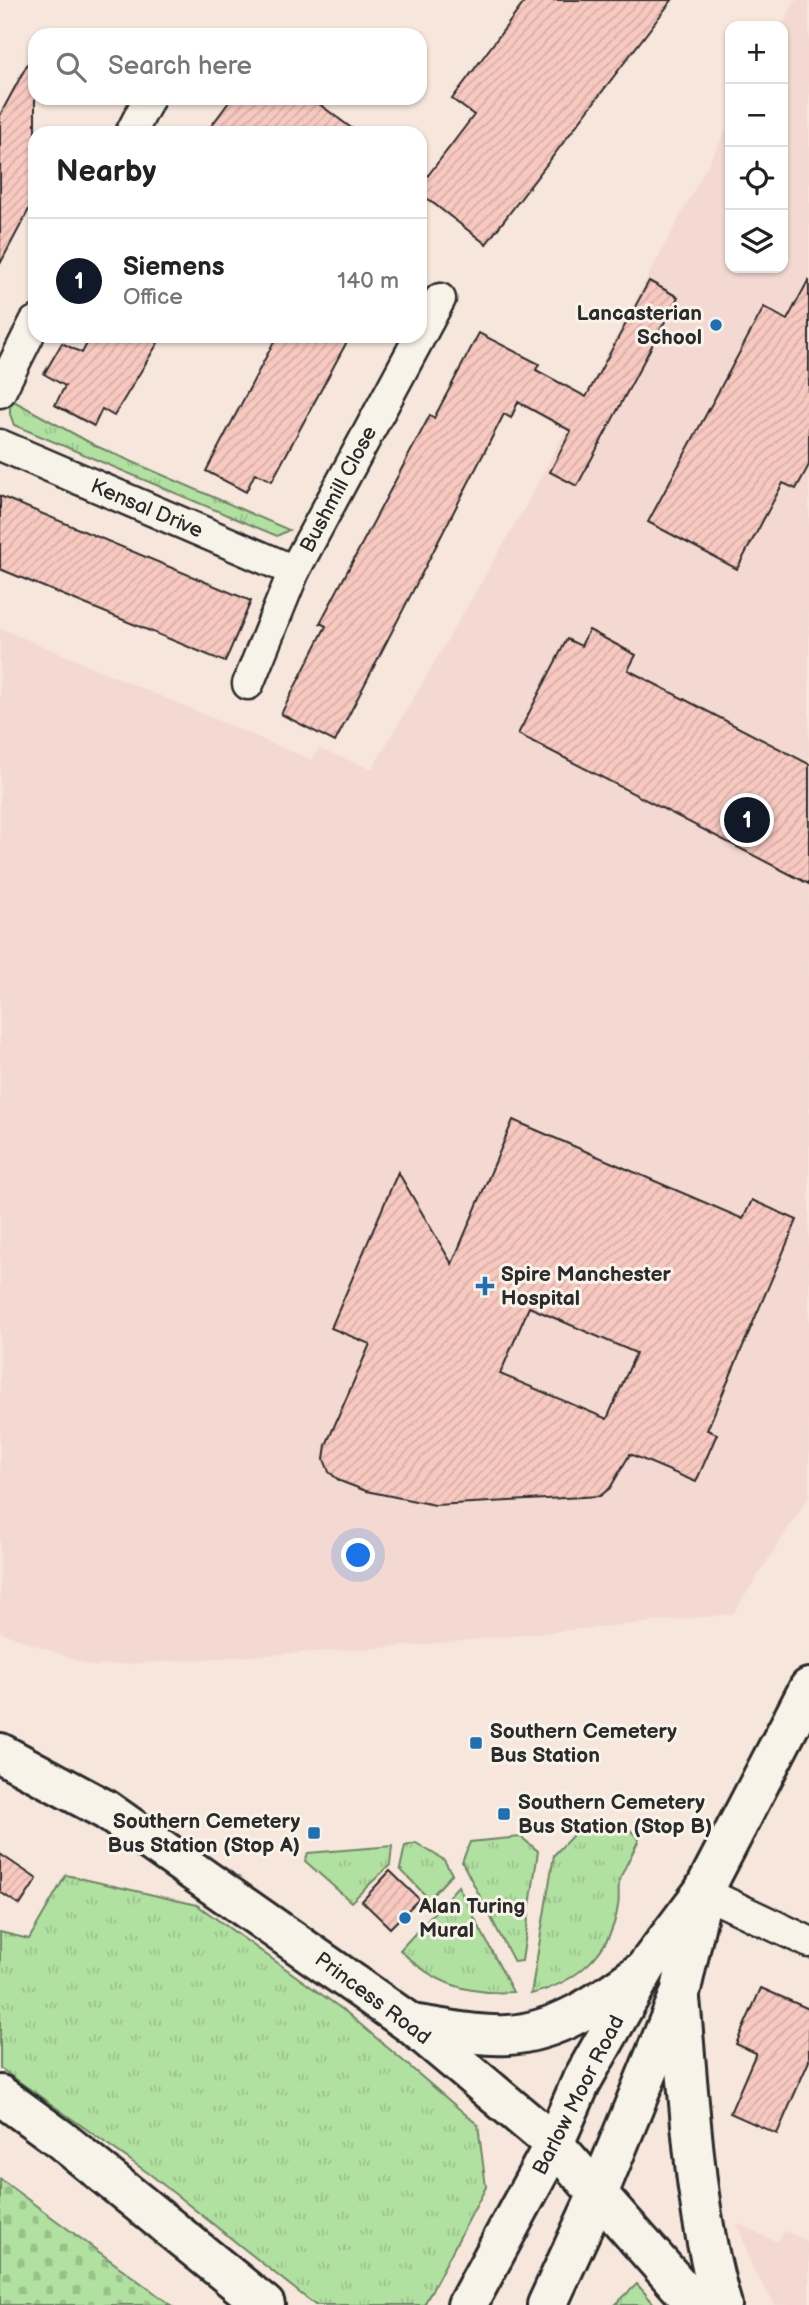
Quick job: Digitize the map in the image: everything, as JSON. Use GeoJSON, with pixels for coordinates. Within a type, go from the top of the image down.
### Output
{"type":"FeatureCollection","features":[{"type":"Feature","properties":{"kind":"main road","name":"Barlow Moor Road"},"geometry":{"type":"LineString","coordinates":[[467,2305],[554,2144],[581,2082],[647,1966],[703,1892],[809,1688]]}},
{"type":"Feature","properties":{"kind":"main road","name":"Princess Road"},"geometry":{"type":"LineString","coordinates":[[0,1753],[106,1810],[411,2024],[554,2144],[696,2305]]}},
{"type":"Feature","properties":{"kind":"main road","name":"Barlow Moor Road"},"geometry":{"type":"LineString","coordinates":[[547,2305],[598,2194],[680,1993],[703,1892]]}},
{"type":"Feature","properties":{"kind":"main road"},"geometry":{"type":"LineString","coordinates":[[411,2024],[508,2035],[548,2026],[609,1996],[647,1966]]}},
{"type":"Feature","properties":{"kind":"main road"},"geometry":{"type":"LineString","coordinates":[[680,1993],[697,2172],[710,2264],[722,2305]]}},
{"type":"Feature","properties":{"kind":"main road"},"geometry":{"type":"LineString","coordinates":[[0,2095],[59,2138],[256,2301]]}},
{"type":"Feature","properties":{"kind":"street"},"geometry":{"type":"LineString","coordinates":[[135,126],[145,105]]}},
{"type":"Feature","properties":{"kind":"street","name":"Bushmill Close"},"geometry":{"type":"LineString","coordinates":[[427,323],[440,299]]}},
{"type":"Feature","properties":{"kind":"street"},"geometry":{"type":"LineString","coordinates":[[0,392],[28,336]]}},
{"type":"Feature","properties":{"kind":"street","name":"Bushmill Close"},"geometry":{"type":"LineString","coordinates":[[248,684],[294,571],[416,343]]}},
{"type":"Feature","properties":{"kind":"street","name":"Kensal Drive"},"geometry":{"type":"LineString","coordinates":[[0,444],[294,571]]}},
{"type":"Feature","properties":{"kind":"street"},"geometry":{"type":"LineString","coordinates":[[703,1892],[809,1942]]}},
{"type":"Feature","properties":{"kind":"shaded area"},"geometry":{"type":"Polygon","coordinates":[[[796,0],[809,0],[809,1496],[733,1614],[410,1646],[92,1666],[0,1632],[0,628],[311,760],[319,749],[372,769],[524,509],[725,132],[725,273],[788,273],[788,21],[785,21],[796,0]]]}},
{"type":"Feature","properties":{"kind":"shaded area"},"geometry":{"type":"Polygon","coordinates":[[[737,2223],[777,2242],[785,2231],[809,2242],[809,2305],[775,2305],[753,2269],[737,2223]]]}},
{"type":"Feature","properties":{"kind":"green space"},"geometry":{"type":"Polygon","coordinates":[[[10,399],[96,446],[289,530],[277,536],[14,425],[10,414],[10,399]]]}},
{"type":"Feature","properties":{"kind":"green space"},"geometry":{"type":"Polygon","coordinates":[[[628,1828],[639,1839],[620,1879],[618,1906],[608,1938],[599,1952],[576,1974],[531,1994],[554,1855],[574,1834],[628,1828]]]}},
{"type":"Feature","properties":{"kind":"green space"},"geometry":{"type":"Polygon","coordinates":[[[521,1837],[538,1851],[522,1961],[514,1962],[462,1862],[470,1842],[521,1837]]]}},
{"type":"Feature","properties":{"kind":"green space"},"geometry":{"type":"Polygon","coordinates":[[[416,1843],[444,1860],[452,1874],[429,1899],[400,1869],[405,1846],[416,1843]]]}},
{"type":"Feature","properties":{"kind":"green space"},"geometry":{"type":"Polygon","coordinates":[[[392,1846],[390,1865],[351,1902],[305,1861],[308,1853],[392,1846]]]}},
{"type":"Feature","properties":{"kind":"green space"},"geometry":{"type":"Polygon","coordinates":[[[66,1875],[197,1905],[346,2012],[478,2125],[486,2187],[424,2305],[315,2305],[151,2175],[0,2068],[0,1932],[29,1939],[66,1875]]]}},
{"type":"Feature","properties":{"kind":"green space"},"geometry":{"type":"Polygon","coordinates":[[[458,1886],[513,1992],[466,1989],[438,1979],[400,1950],[458,1886]]]}},
{"type":"Feature","properties":{"kind":"green space"},"geometry":{"type":"Polygon","coordinates":[[[0,2179],[171,2305],[0,2305],[0,2179]]]}},
{"type":"Feature","properties":{"kind":"green space"},"geometry":{"type":"Polygon","coordinates":[[[637,2284],[655,2305],[615,2305],[637,2284]]]}},
{"type":"Feature","properties":{"kind":"building"},"geometry":{"type":"Polygon","coordinates":[[[526,0],[672,0],[486,244],[427,198],[427,177],[474,115],[452,99],[526,0]]]}},
{"type":"Feature","properties":{"kind":"building"},"geometry":{"type":"Polygon","coordinates":[[[28,63],[28,105],[35,105],[35,126],[28,126],[28,211],[0,264],[0,115],[28,63]]]}},
{"type":"Feature","properties":{"kind":"building"},"geometry":{"type":"Polygon","coordinates":[[[227,105],[320,105],[349,126],[211,126],[227,105]]]}},
{"type":"Feature","properties":{"kind":"building"},"geometry":{"type":"Polygon","coordinates":[[[809,279],[809,465],[796,489],[783,483],[737,569],[648,522],[764,307],[787,320],[809,279]]]}},
{"type":"Feature","properties":{"kind":"building"},"geometry":{"type":"Polygon","coordinates":[[[649,281],[678,297],[577,486],[550,472],[571,431],[518,402],[511,418],[504,414],[335,742],[281,714],[326,626],[320,623],[430,415],[434,418],[479,333],[539,364],[536,370],[586,397],[649,281]]]}},
{"type":"Feature","properties":{"kind":"building"},"geometry":{"type":"Polygon","coordinates":[[[62,343],[82,353],[87,343],[158,343],[114,416],[102,409],[94,426],[55,405],[65,386],[44,374],[62,343]]]}},
{"type":"Feature","properties":{"kind":"building"},"geometry":{"type":"Polygon","coordinates":[[[273,343],[346,343],[272,481],[255,473],[246,492],[206,471],[273,343]]]}},
{"type":"Feature","properties":{"kind":"building"},"geometry":{"type":"Polygon","coordinates":[[[0,496],[251,601],[225,662],[0,569],[0,496]]]}},
{"type":"Feature","properties":{"kind":"building"},"geometry":{"type":"Polygon","coordinates":[[[589,630],[636,655],[628,670],[809,764],[809,884],[518,734],[567,639],[581,646],[589,630]]]}},
{"type":"Feature","properties":{"kind":"building"},"geometry":{"type":"Polygon","coordinates":[[[513,1120],[743,1219],[752,1200],[797,1220],[707,1430],[717,1434],[696,1482],[630,1454],[610,1488],[600,1496],[435,1505],[366,1491],[340,1481],[329,1472],[324,1459],[326,1445],[370,1344],[331,1328],[398,1172],[452,1264],[513,1120]],[[529,1307],[500,1374],[607,1419],[636,1353],[529,1307]]]}},
{"type":"Feature","properties":{"kind":"building"},"geometry":{"type":"Polygon","coordinates":[[[0,1854],[37,1879],[20,1905],[0,1892],[0,1854]]]}},
{"type":"Feature","properties":{"kind":"building"},"geometry":{"type":"Polygon","coordinates":[[[390,1871],[419,1899],[390,1928],[362,1901],[390,1871]]]}},
{"type":"Feature","properties":{"kind":"building"},"geometry":{"type":"Polygon","coordinates":[[[761,1988],[809,2009],[809,2061],[777,2134],[730,2113],[756,2053],[736,2044],[761,1988]]]}},
{"type":"Feature","properties":{"kind":"place","name":"Lancasterian School"},"geometry":{"type":"Point","coordinates":[716,325]}},
{"type":"Feature","properties":{"kind":"place","name":"Siemens"},"geometry":{"type":"Point","coordinates":[747,820]}},
{"type":"Feature","properties":{"kind":"place","name":"Spire Manchester Hospital"},"geometry":{"type":"Point","coordinates":[485,1286]}},
{"type":"Feature","properties":{"kind":"place","name":"Southern Cemetery Bus Station"},"geometry":{"type":"Point","coordinates":[476,1743]}},
{"type":"Feature","properties":{"kind":"place","name":"Southern Cemetery Bus Station (Stop B)"},"geometry":{"type":"Point","coordinates":[504,1814]}},
{"type":"Feature","properties":{"kind":"place","name":"Southern Cemetery Bus Station (Stop A)"},"geometry":{"type":"Point","coordinates":[314,1833]}},
{"type":"Feature","properties":{"kind":"place","name":"Alan Turing Mural"},"geometry":{"type":"Point","coordinates":[405,1918]}}]}
